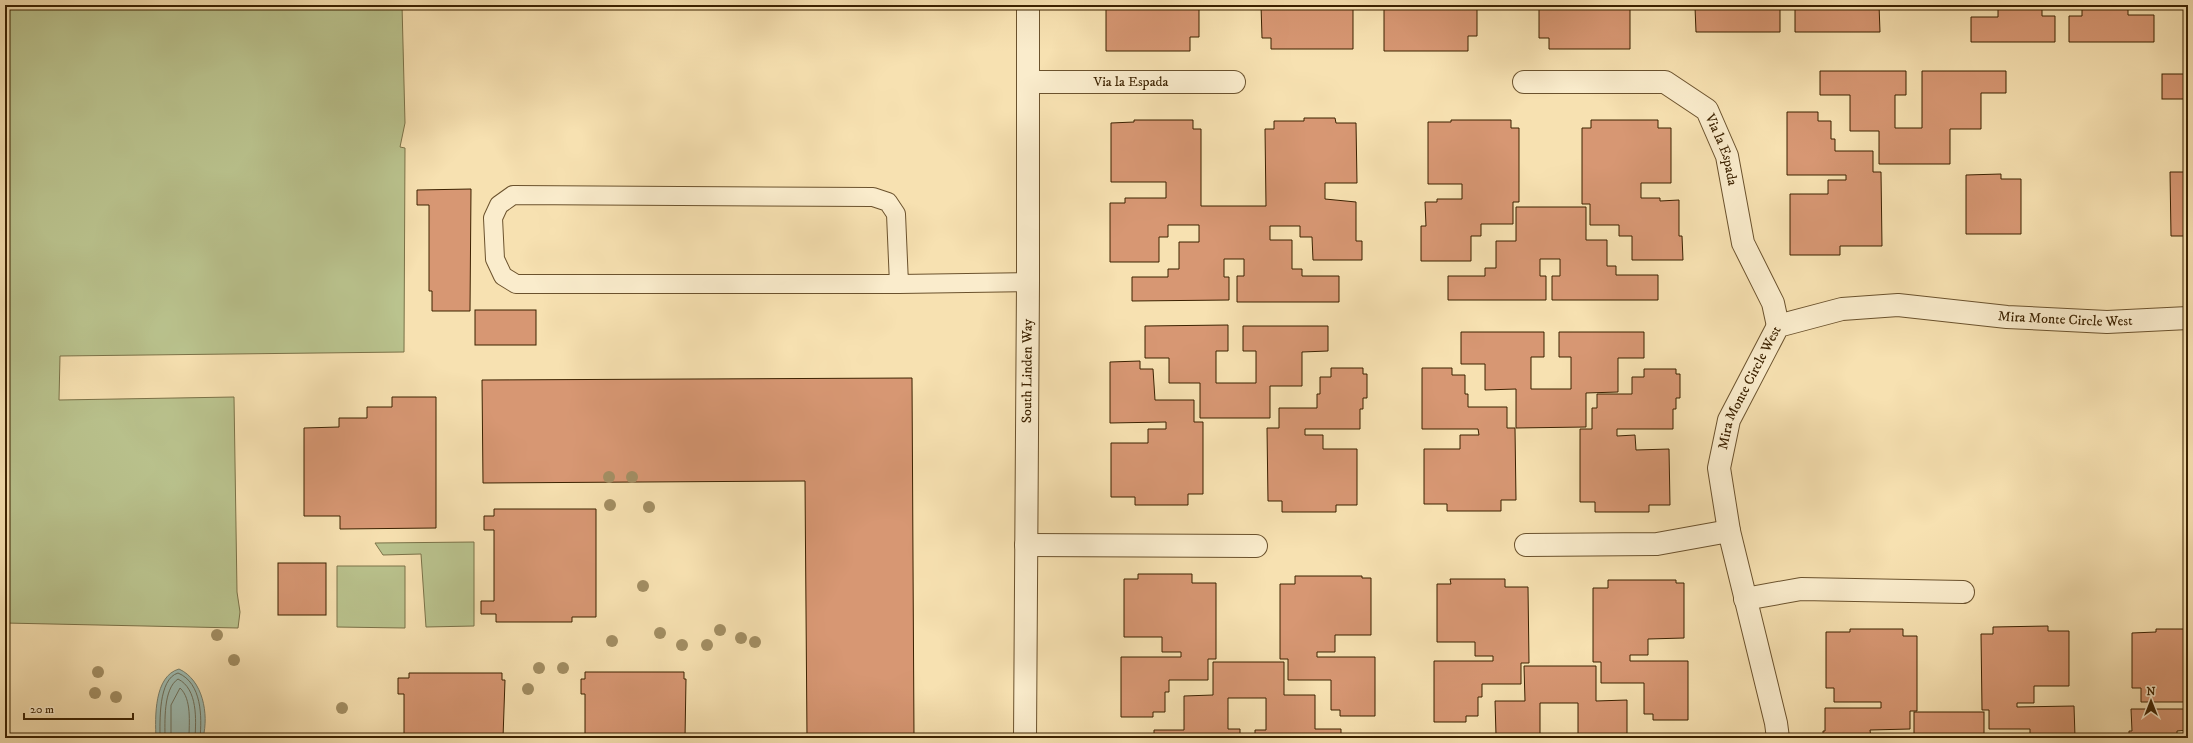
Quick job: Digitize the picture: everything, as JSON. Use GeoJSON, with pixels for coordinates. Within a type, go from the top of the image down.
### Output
{"type":"FeatureCollection","features":[{"type":"Feature","properties":{"kind":"street","name":"South Linden Way"},"geometry":{"type":"LineString","coordinates":[[1025,738],[1028,5]]}},
{"type":"Feature","properties":{"kind":"street","name":"Via la Espada"},"geometry":{"type":"LineString","coordinates":[[1028,82],[1234,82]]}},
{"type":"Feature","properties":{"kind":"street","name":"Via la Espada"},"geometry":{"type":"LineString","coordinates":[[1524,82],[1665,82],[1707,110],[1727,156],[1743,243],[1773,303],[1778,326]]}},
{"type":"Feature","properties":{"kind":"street","name":"Mira Monte Circle West"},"geometry":{"type":"LineString","coordinates":[[1778,738],[1776,723],[1729,531],[1719,468],[1729,420],[1778,326],[1842,309],[1898,304],[2007,317],[2107,322],[2188,318]]}},
{"type":"Feature","properties":{"kind":"street"},"geometry":{"type":"LineString","coordinates":[[1526,545],[1657,544],[1729,531]]}},
{"type":"Feature","properties":{"kind":"street"},"geometry":{"type":"LineString","coordinates":[[1026,545],[1256,546]]}},
{"type":"Feature","properties":{"kind":"street"},"geometry":{"type":"LineString","coordinates":[[1745,599],[1802,589],[1963,592]]}},
{"type":"Feature","properties":{"kind":"lane"},"geometry":{"type":"LineString","coordinates":[[899,284],[896,214],[888,202],[873,197],[513,195],[499,204],[494,218],[495,259],[503,276],[516,284],[899,284],[1028,282]]}},
{"type":"Feature","properties":{"kind":"green space"},"geometry":{"type":"Polygon","coordinates":[[[5,5],[402,5],[405,123],[400,147],[405,148],[404,352],[60,356],[59,400],[234,397],[237,592],[240,612],[238,628],[5,623],[5,5]]]}},
{"type":"Feature","properties":{"kind":"green space"},"geometry":{"type":"Polygon","coordinates":[[[474,542],[474,626],[426,627],[421,554],[383,555],[375,543],[474,542]]]}},
{"type":"Feature","properties":{"kind":"green space"},"geometry":{"type":"Polygon","coordinates":[[[337,566],[405,566],[405,628],[337,627],[337,566]]]}},
{"type":"Feature","properties":{"kind":"water"},"geometry":{"type":"Polygon","coordinates":[[[179,669],[194,681],[199,689],[205,719],[203,738],[156,738],[156,709],[160,688],[171,673],[179,669]]]}},
{"type":"Feature","properties":{"kind":"building"},"geometry":{"type":"Polygon","coordinates":[[[1106,5],[1199,5],[1199,37],[1190,37],[1190,51],[1106,51],[1106,5]]]}},
{"type":"Feature","properties":{"kind":"building"},"geometry":{"type":"Polygon","coordinates":[[[1261,5],[1353,5],[1353,49],[1271,49],[1271,38],[1262,38],[1261,5]]]}},
{"type":"Feature","properties":{"kind":"building"},"geometry":{"type":"Polygon","coordinates":[[[1384,5],[1477,5],[1477,36],[1468,36],[1468,51],[1384,51],[1384,5]]]}},
{"type":"Feature","properties":{"kind":"building"},"geometry":{"type":"Polygon","coordinates":[[[1539,5],[1630,5],[1630,49],[1549,49],[1549,38],[1539,38],[1539,5]]]}},
{"type":"Feature","properties":{"kind":"building"},"geometry":{"type":"Polygon","coordinates":[[[1724,5],[1780,6],[1780,32],[1696,32],[1695,7],[1724,7],[1724,5]]]}},
{"type":"Feature","properties":{"kind":"building"},"geometry":{"type":"Polygon","coordinates":[[[1879,5],[1880,32],[1795,32],[1795,6],[1879,5]]]}},
{"type":"Feature","properties":{"kind":"building"},"geometry":{"type":"Polygon","coordinates":[[[1998,5],[2042,5],[2042,16],[2055,16],[2055,42],[1971,42],[1971,17],[1998,17],[1998,5]]]}},
{"type":"Feature","properties":{"kind":"building"},"geometry":{"type":"Polygon","coordinates":[[[2082,5],[2128,5],[2128,15],[2154,15],[2154,42],[2069,42],[2069,16],[2082,16],[2082,5]]]}},
{"type":"Feature","properties":{"kind":"building"},"geometry":{"type":"Polygon","coordinates":[[[1820,71],[1906,71],[1906,95],[1895,95],[1895,128],[1922,128],[1922,71],[2006,71],[2006,93],[1981,93],[1981,129],[1950,129],[1950,164],[1879,164],[1879,131],[1850,131],[1850,95],[1820,95],[1820,71]]]}},
{"type":"Feature","properties":{"kind":"building"},"geometry":{"type":"Polygon","coordinates":[[[2162,74],[2188,74],[2188,99],[2162,99],[2162,74]]]}},
{"type":"Feature","properties":{"kind":"building"},"geometry":{"type":"Polygon","coordinates":[[[1787,112],[1818,112],[1818,121],[1831,121],[1831,139],[1835,139],[1835,151],[1873,151],[1873,172],[1881,172],[1882,246],[1840,246],[1840,255],[1790,255],[1790,194],[1828,194],[1828,180],[1846,180],[1846,175],[1787,175],[1787,112]]]}},
{"type":"Feature","properties":{"kind":"building"},"geometry":{"type":"Polygon","coordinates":[[[1304,118],[1335,118],[1336,123],[1356,123],[1357,183],[1325,183],[1325,199],[1356,202],[1356,241],[1362,241],[1362,260],[1313,260],[1312,237],[1300,237],[1300,226],[1270,226],[1270,240],[1292,240],[1292,269],[1302,269],[1302,276],[1339,276],[1339,302],[1237,302],[1237,276],[1244,276],[1244,259],[1224,259],[1224,277],[1229,277],[1229,300],[1132,301],[1132,277],[1168,277],[1168,269],[1179,269],[1179,242],[1199,242],[1199,225],[1168,225],[1168,237],[1159,237],[1159,262],[1110,262],[1110,203],[1125,203],[1125,198],[1166,198],[1166,182],[1111,182],[1111,123],[1134,122],[1134,120],[1193,120],[1193,129],[1201,129],[1201,206],[1266,206],[1265,129],[1274,129],[1274,121],[1304,121],[1304,118]]]}},
{"type":"Feature","properties":{"kind":"building"},"geometry":{"type":"Polygon","coordinates":[[[1451,120],[1511,120],[1511,128],[1519,128],[1519,202],[1513,202],[1513,224],[1481,224],[1481,236],[1471,236],[1471,261],[1421,261],[1421,226],[1426,226],[1425,202],[1437,202],[1437,199],[1462,199],[1462,184],[1428,184],[1428,122],[1451,122],[1451,120]]]}},
{"type":"Feature","properties":{"kind":"building"},"geometry":{"type":"Polygon","coordinates":[[[1591,120],[1658,120],[1658,128],[1671,128],[1671,183],[1641,183],[1641,198],[1660,198],[1660,201],[1679,200],[1679,236],[1682,236],[1683,260],[1632,260],[1632,236],[1619,236],[1619,225],[1590,225],[1590,204],[1582,204],[1582,128],[1591,128],[1591,120]]]}},
{"type":"Feature","properties":{"kind":"building"},"geometry":{"type":"Polygon","coordinates":[[[2170,172],[2188,172],[2188,236],[2171,236],[2170,172]]]}},
{"type":"Feature","properties":{"kind":"building"},"geometry":{"type":"Polygon","coordinates":[[[2001,174],[2001,179],[2021,179],[2021,234],[1966,234],[1966,175],[2001,174]]]}},
{"type":"Feature","properties":{"kind":"building"},"geometry":{"type":"Polygon","coordinates":[[[471,189],[470,311],[432,311],[432,291],[429,291],[429,205],[417,205],[417,190],[471,189]]]}},
{"type":"Feature","properties":{"kind":"building"},"geometry":{"type":"Polygon","coordinates":[[[1516,207],[1586,207],[1586,240],[1607,240],[1607,266],[1616,266],[1616,275],[1658,275],[1658,300],[1552,300],[1552,276],[1560,276],[1560,259],[1540,259],[1540,276],[1546,276],[1546,300],[1448,300],[1448,276],[1485,276],[1485,268],[1496,268],[1496,241],[1516,241],[1516,207]]]}},
{"type":"Feature","properties":{"kind":"building"},"geometry":{"type":"Polygon","coordinates":[[[475,310],[536,310],[536,345],[475,345],[475,310]]]}},
{"type":"Feature","properties":{"kind":"building"},"geometry":{"type":"Polygon","coordinates":[[[1228,325],[1228,351],[1216,351],[1216,383],[1256,383],[1256,351],[1243,351],[1243,326],[1328,326],[1328,351],[1302,352],[1302,386],[1270,386],[1270,418],[1200,418],[1200,383],[1169,383],[1169,358],[1145,358],[1145,326],[1228,325]]]}},
{"type":"Feature","properties":{"kind":"building"},"geometry":{"type":"Polygon","coordinates":[[[1461,332],[1544,332],[1544,357],[1531,357],[1531,389],[1571,389],[1571,357],[1559,357],[1559,332],[1644,332],[1644,358],[1618,358],[1618,392],[1586,393],[1586,427],[1516,428],[1516,389],[1485,390],[1485,364],[1461,364],[1461,332]]]}},
{"type":"Feature","properties":{"kind":"building"},"geometry":{"type":"Polygon","coordinates":[[[1140,361],[1140,369],[1153,369],[1155,400],[1194,400],[1194,422],[1203,422],[1203,494],[1188,494],[1188,505],[1135,505],[1135,497],[1111,497],[1111,443],[1148,443],[1148,429],[1166,429],[1166,422],[1110,423],[1110,362],[1140,361]]]}},
{"type":"Feature","properties":{"kind":"building"},"geometry":{"type":"Polygon","coordinates":[[[1331,368],[1363,368],[1363,374],[1367,374],[1367,398],[1363,398],[1363,409],[1360,409],[1360,429],[1305,429],[1305,435],[1323,435],[1323,449],[1357,449],[1357,505],[1336,505],[1336,512],[1282,512],[1282,501],[1268,501],[1267,428],[1279,428],[1279,408],[1317,408],[1317,394],[1320,394],[1320,377],[1331,377],[1331,368]]]}},
{"type":"Feature","properties":{"kind":"building"},"geometry":{"type":"Polygon","coordinates":[[[1422,368],[1452,368],[1452,375],[1465,375],[1465,394],[1468,394],[1468,407],[1507,407],[1507,428],[1515,428],[1516,500],[1501,500],[1501,511],[1447,511],[1447,504],[1424,504],[1424,449],[1460,449],[1460,435],[1479,435],[1478,429],[1422,429],[1422,368]]]}},
{"type":"Feature","properties":{"kind":"building"},"geometry":{"type":"Polygon","coordinates":[[[1644,369],[1676,369],[1676,374],[1680,374],[1680,398],[1676,398],[1676,409],[1673,409],[1673,429],[1617,429],[1617,436],[1635,435],[1636,450],[1669,449],[1670,505],[1649,505],[1649,512],[1595,512],[1595,502],[1580,502],[1580,429],[1592,429],[1592,408],[1597,408],[1597,394],[1632,394],[1632,377],[1644,377],[1644,369]]]}},
{"type":"Feature","properties":{"kind":"building"},"geometry":{"type":"Polygon","coordinates":[[[912,378],[914,738],[807,738],[805,481],[483,483],[482,380],[912,378]]]}},
{"type":"Feature","properties":{"kind":"building"},"geometry":{"type":"Polygon","coordinates":[[[392,397],[436,397],[436,528],[340,529],[340,516],[304,516],[304,428],[339,427],[339,418],[367,418],[367,407],[392,407],[392,397]]]}},
{"type":"Feature","properties":{"kind":"building"},"geometry":{"type":"Polygon","coordinates":[[[494,509],[596,509],[596,617],[572,617],[572,622],[496,622],[496,614],[481,614],[481,601],[494,601],[494,530],[484,530],[484,516],[494,516],[494,509]]]}},
{"type":"Feature","properties":{"kind":"building"},"geometry":{"type":"Polygon","coordinates":[[[278,563],[326,563],[326,615],[278,615],[278,563]]]}},
{"type":"Feature","properties":{"kind":"building"},"geometry":{"type":"Polygon","coordinates":[[[1138,574],[1192,574],[1192,583],[1216,583],[1216,659],[1208,659],[1208,680],[1169,680],[1169,692],[1165,692],[1165,712],[1153,712],[1153,717],[1121,717],[1121,657],[1181,657],[1181,652],[1162,652],[1162,637],[1124,637],[1124,579],[1138,579],[1138,574]]]}},
{"type":"Feature","properties":{"kind":"building"},"geometry":{"type":"Polygon","coordinates":[[[1295,576],[1362,576],[1362,578],[1371,578],[1371,635],[1335,635],[1335,652],[1317,652],[1317,657],[1375,657],[1375,716],[1340,716],[1340,710],[1331,710],[1331,680],[1288,680],[1288,659],[1280,659],[1280,584],[1295,584],[1295,576]]]}},
{"type":"Feature","properties":{"kind":"building"},"geometry":{"type":"Polygon","coordinates":[[[1450,579],[1505,579],[1505,587],[1528,587],[1529,663],[1521,663],[1521,684],[1482,684],[1482,697],[1478,697],[1478,716],[1466,716],[1466,722],[1434,722],[1434,661],[1493,661],[1493,656],[1475,656],[1475,642],[1437,642],[1437,584],[1451,584],[1450,579]]]}},
{"type":"Feature","properties":{"kind":"building"},"geometry":{"type":"Polygon","coordinates":[[[1608,580],[1676,580],[1676,583],[1684,583],[1684,638],[1648,639],[1648,655],[1630,655],[1630,661],[1688,661],[1688,720],[1653,720],[1653,714],[1644,714],[1644,683],[1601,683],[1601,662],[1593,662],[1593,588],[1608,588],[1608,580]]]}},
{"type":"Feature","properties":{"kind":"building"},"geometry":{"type":"Polygon","coordinates":[[[2048,626],[2048,631],[2069,631],[2069,686],[2034,686],[2034,703],[2017,703],[2017,707],[2074,706],[2075,737],[2077,738],[2030,738],[2030,729],[1989,729],[1989,710],[1982,710],[1981,634],[1993,634],[1993,627],[2048,626]]]}},
{"type":"Feature","properties":{"kind":"building"},"geometry":{"type":"Polygon","coordinates":[[[1850,629],[1903,629],[1903,636],[1917,636],[1917,711],[1910,711],[1910,729],[1870,730],[1871,738],[1823,738],[1823,731],[1825,731],[1825,708],[1881,708],[1881,702],[1834,702],[1834,688],[1826,688],[1826,632],[1850,632],[1850,629]]]}},
{"type":"Feature","properties":{"kind":"building"},"geometry":{"type":"Polygon","coordinates":[[[2156,629],[2188,629],[2188,730],[2177,731],[2177,738],[2129,738],[2129,731],[2132,731],[2131,709],[2187,709],[2187,702],[2141,702],[2141,688],[2132,688],[2132,633],[2156,632],[2156,629]]]}},
{"type":"Feature","properties":{"kind":"building"},"geometry":{"type":"Polygon","coordinates":[[[1213,662],[1284,662],[1284,695],[1315,695],[1315,729],[1341,729],[1341,738],[1255,738],[1255,730],[1266,730],[1266,698],[1228,698],[1228,729],[1240,729],[1240,738],[1154,738],[1154,730],[1184,730],[1184,696],[1213,695],[1213,662]]]}},
{"type":"Feature","properties":{"kind":"building"},"geometry":{"type":"Polygon","coordinates":[[[1524,666],[1596,666],[1596,701],[1627,700],[1627,734],[1653,734],[1653,738],[1567,738],[1567,735],[1578,735],[1578,703],[1540,703],[1540,734],[1552,734],[1552,738],[1466,738],[1466,735],[1496,735],[1495,701],[1525,701],[1524,666]]]}},
{"type":"Feature","properties":{"kind":"building"},"geometry":{"type":"Polygon","coordinates":[[[585,672],[684,672],[684,679],[686,679],[685,738],[585,738],[585,694],[581,694],[581,679],[585,679],[585,672]]]}},
{"type":"Feature","properties":{"kind":"building"},"geometry":{"type":"Polygon","coordinates":[[[409,673],[502,673],[502,680],[505,680],[503,738],[404,738],[404,694],[398,694],[398,678],[409,678],[409,673]]]}},
{"type":"Feature","properties":{"kind":"building"},"geometry":{"type":"Polygon","coordinates":[[[1914,712],[1984,712],[1984,738],[1914,738],[1914,712]]]}}]}
